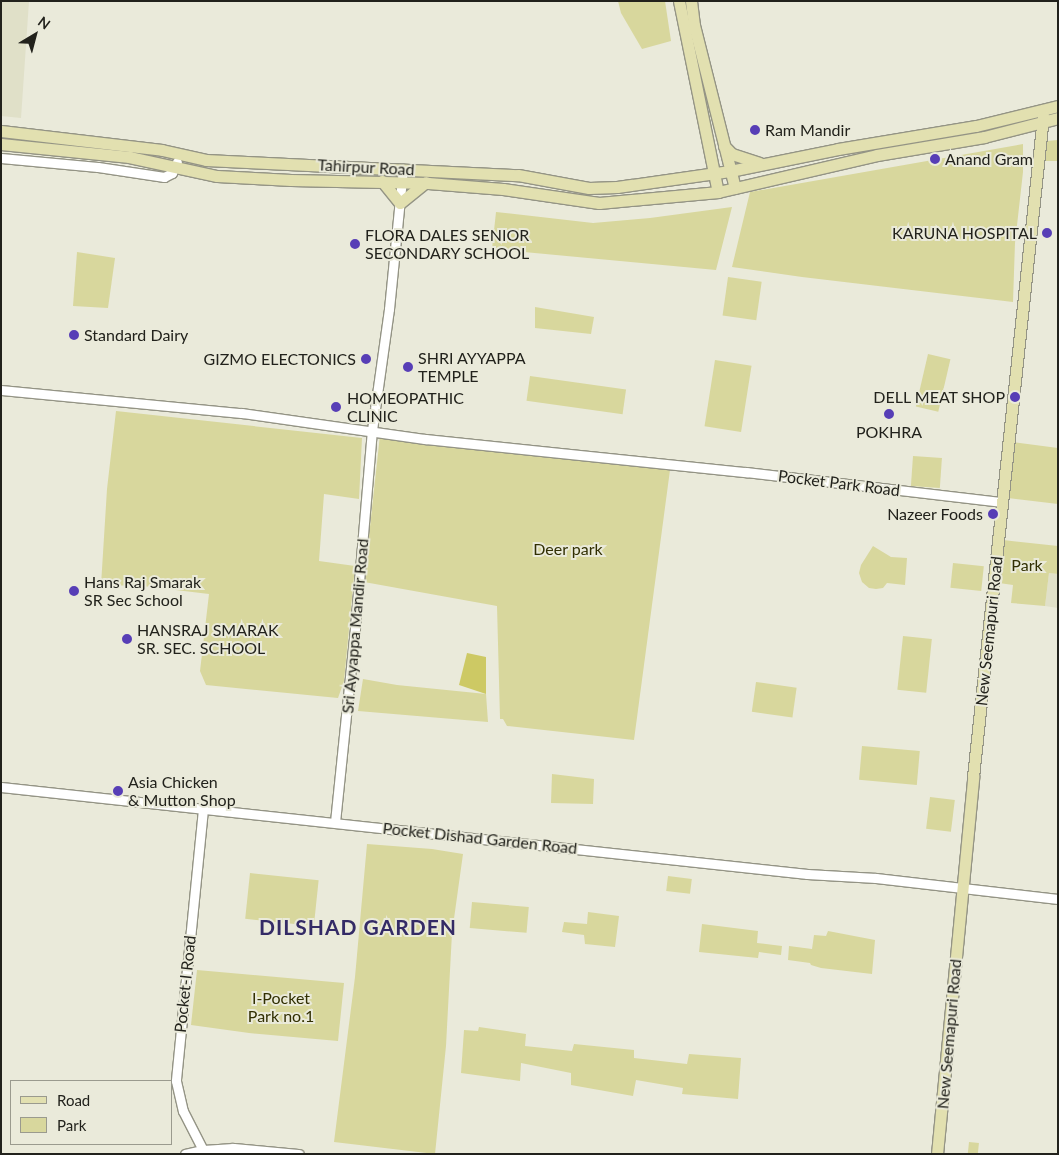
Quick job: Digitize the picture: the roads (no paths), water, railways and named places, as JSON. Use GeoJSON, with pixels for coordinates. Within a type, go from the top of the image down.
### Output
{"type":"FeatureCollection","features":[{"type":"Feature","properties":{"kind":"main road"},"geometry":{"type":"LineString","coordinates":[[679,1],[718,192]]}},
{"type":"Feature","properties":{"kind":"main road"},"geometry":{"type":"LineString","coordinates":[[691,1],[694,24],[735,188]]}},
{"type":"Feature","properties":{"kind":"main road","name":"Tahirpur Road"},"geometry":{"type":"LineString","coordinates":[[1,131],[178,154],[206,160],[518,175],[589,188],[617,187],[730,171],[976,126],[1058,106]]}},
{"type":"Feature","properties":{"kind":"main road","name":"New Seemapuri Road"},"geometry":{"type":"LineString","coordinates":[[937,1154],[961,889],[1041,109]]}},
{"type":"Feature","properties":{"kind":"main road","name":"Tahirpur Road"},"geometry":{"type":"LineString","coordinates":[[1,144],[129,157],[217,176],[291,180],[426,182],[503,189],[599,202],[718,192],[877,155],[984,137],[1058,118]]}},
{"type":"Feature","properties":{"kind":"main road"},"geometry":{"type":"LineString","coordinates":[[724,146],[732,154],[763,164]]}},
{"type":"Feature","properties":{"kind":"main road"},"geometry":{"type":"LineString","coordinates":[[382,181],[400,203],[426,182]]}},
{"type":"Feature","properties":{"kind":"main road","name":"New Seemapuri Road"},"geometry":{"type":"LineString","coordinates":[[931,1154],[961,889]]}},
{"type":"Feature","properties":{"kind":"street"},"geometry":{"type":"LineString","coordinates":[[1,158],[98,167],[164,177],[172,173],[176,167],[178,154]]}},
{"type":"Feature","properties":{"kind":"street","name":"Sri Ayyappa Mandir Road"},"geometry":{"type":"LineString","coordinates":[[335,822],[355,628],[372,430],[389,309],[403,169]]}},
{"type":"Feature","properties":{"kind":"street","name":"Pocket Park Road"},"geometry":{"type":"LineString","coordinates":[[1,390],[237,413],[425,438],[1000,502]]}},
{"type":"Feature","properties":{"kind":"street","name":"Pocket Dishad Garden Road"},"geometry":{"type":"LineString","coordinates":[[1,787],[797,873],[876,878],[1058,899]]}},
{"type":"Feature","properties":{"kind":"street","name":"Pocket-I Road"},"geometry":{"type":"LineString","coordinates":[[203,809],[176,1081],[177,1092],[183,1111],[204,1152]]}},
{"type":"Feature","properties":{"kind":"street"},"geometry":{"type":"LineString","coordinates":[[184,1154],[233,1148],[299,1154]]}},
{"type":"Feature","properties":{"kind":"place","name":"Ram Mandir"},"geometry":{"type":"Point","coordinates":[755,130]}},
{"type":"Feature","properties":{"kind":"place","name":"Anand Gram"},"geometry":{"type":"Point","coordinates":[935,159]}},
{"type":"Feature","properties":{"kind":"place","name":"KARUNA HOSPITAL"},"geometry":{"type":"Point","coordinates":[1047,233]}},
{"type":"Feature","properties":{"kind":"place","name":"FLORA DALES SENIOR SECONDARY SCHOOL"},"geometry":{"type":"Point","coordinates":[355,244]}},
{"type":"Feature","properties":{"kind":"place","name":"Standard Dairy"},"geometry":{"type":"Point","coordinates":[74,335]}},
{"type":"Feature","properties":{"kind":"place","name":"GIZMO ELECTONICS"},"geometry":{"type":"Point","coordinates":[366,359]}},
{"type":"Feature","properties":{"kind":"place","name":"SHRI AYYAPPA TEMPLE"},"geometry":{"type":"Point","coordinates":[408,367]}},
{"type":"Feature","properties":{"kind":"place","name":"DELL MEAT SHOP"},"geometry":{"type":"Point","coordinates":[1015,397]}},
{"type":"Feature","properties":{"kind":"place","name":"HOMEOPATHIC CLINIC"},"geometry":{"type":"Point","coordinates":[336,407]}},
{"type":"Feature","properties":{"kind":"place","name":"POKHRA"},"geometry":{"type":"Point","coordinates":[889,414]}},
{"type":"Feature","properties":{"kind":"place","name":"Nazeer Foods"},"geometry":{"type":"Point","coordinates":[993,514]}},
{"type":"Feature","properties":{"kind":"place","name":"Hans Raj Smarak SR Sec School"},"geometry":{"type":"Point","coordinates":[74,591]}},
{"type":"Feature","properties":{"kind":"place","name":"HANSRAJ SMARAK SR. SEC. SCHOOL"},"geometry":{"type":"Point","coordinates":[127,639]}},
{"type":"Feature","properties":{"kind":"place","name":"Asia Chicken & Mutton Shop"},"geometry":{"type":"Point","coordinates":[118,791]}},
{"type":"Feature","properties":{"kind":"district","name":"DILSHAD GARDEN"},"geometry":{"type":"Point","coordinates":[358,927]}},
{"type":"Feature","properties":{"kind":"park label","name":"Deer park"},"geometry":{"type":"Point","coordinates":[568,549]}},
{"type":"Feature","properties":{"kind":"park label","name":"Park"},"geometry":{"type":"Point","coordinates":[1027,565]}},
{"type":"Feature","properties":{"kind":"park label","name":"I-Pocket Park no.1"},"geometry":{"type":"Point","coordinates":[281,1007]}}]}
